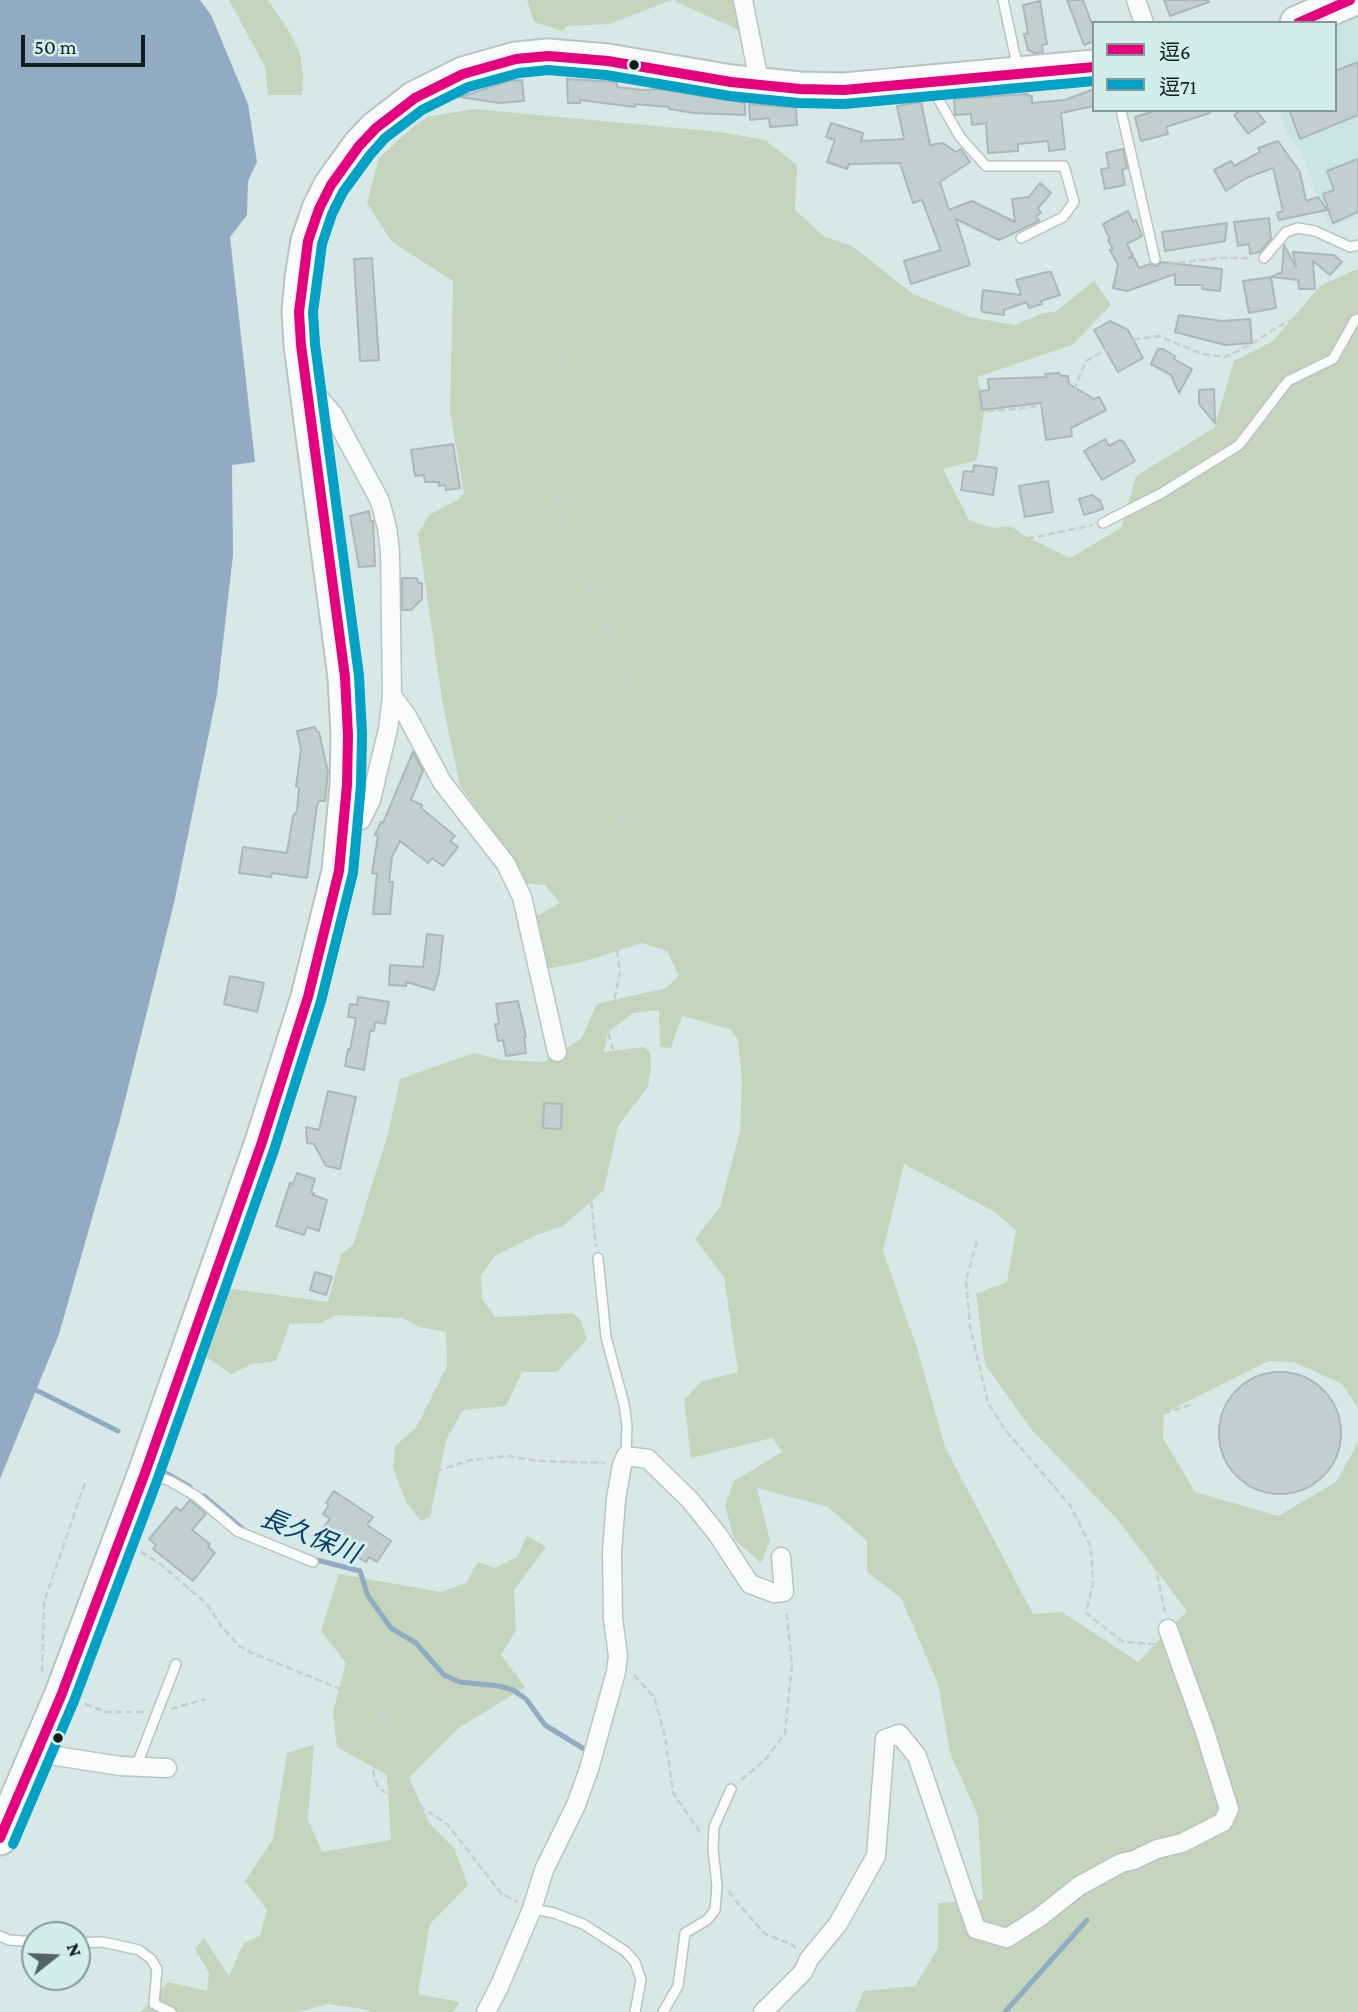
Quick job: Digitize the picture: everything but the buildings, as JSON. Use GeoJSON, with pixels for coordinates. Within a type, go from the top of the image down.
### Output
{"type":"FeatureCollection","features":[{"type":"Feature","properties":{"kind":"highway"},"geometry":{"type":"LineString","coordinates":[[1302,21],[1350,0]]}},
{"type":"Feature","properties":{"kind":"highway"},"geometry":{"type":"LineString","coordinates":[[0,1838],[37,1754],[51,1687],[120,1540],[287,1069],[329,919],[339,871],[345,821],[348,735],[345,677],[305,382],[299,312],[308,241],[331,185],[359,146],[376,128],[415,98],[463,74],[535,56],[608,61],[760,86],[844,90],[1092,67]]}},
{"type":"Feature","properties":{"kind":"street"},"geometry":{"type":"LineString","coordinates":[[743,0],[760,86]]}},
{"type":"Feature","properties":{"kind":"street"},"geometry":{"type":"LineString","coordinates":[[1136,0],[1143,21]]}},
{"type":"Feature","properties":{"kind":"street"},"geometry":{"type":"LineString","coordinates":[[305,382],[332,414],[380,501],[387,528],[392,696],[388,729],[371,800],[361,820],[345,821]]}},
{"type":"Feature","properties":{"kind":"street"},"geometry":{"type":"LineString","coordinates":[[392,696],[407,716],[442,782],[506,864],[522,897],[557,1052]]}},
{"type":"Feature","properties":{"kind":"street"},"geometry":{"type":"LineString","coordinates":[[486,2012],[532,1909],[544,1870],[576,1805],[589,1769],[618,1656],[613,1618],[612,1553],[616,1499],[624,1461],[648,1459],[690,1500],[718,1535],[750,1584],[774,1593],[784,1592],[781,1557]]}},
{"type":"Feature","properties":{"kind":"street"},"geometry":{"type":"LineString","coordinates":[[763,2012],[803,1972],[809,1959],[838,1924],[876,1856],[885,1739],[899,1734],[918,1756],[976,1928],[1007,1938],[1040,1917],[1079,1886],[1121,1863],[1182,1843],[1223,1822],[1229,1809],[1204,1728],[1171,1637]]}},
{"type":"Feature","properties":{"kind":"street"},"geometry":{"type":"LineString","coordinates":[[37,1754],[136,1767],[167,1768]]}},
{"type":"Feature","properties":{"kind":"lane"},"geometry":{"type":"LineString","coordinates":[[1003,0],[1019,74]]}},
{"type":"Feature","properties":{"kind":"lane"},"geometry":{"type":"LineString","coordinates":[[929,83],[960,137],[986,166],[1064,166],[1074,202],[1063,217],[1021,238]]}},
{"type":"Feature","properties":{"kind":"lane"},"geometry":{"type":"LineString","coordinates":[[1121,112],[1155,259]]}},
{"type":"Feature","properties":{"kind":"lane"},"geometry":{"type":"LineString","coordinates":[[1264,258],[1286,232],[1298,228],[1315,231],[1350,247],[1358,245]]}},
{"type":"Feature","properties":{"kind":"lane"},"geometry":{"type":"LineString","coordinates":[[1103,523],[1160,494],[1239,444],[1288,381],[1333,359],[1358,319]]}},
{"type":"Feature","properties":{"kind":"lane"},"geometry":{"type":"LineString","coordinates":[[598,1258],[606,1337],[627,1424],[624,1461]]}},
{"type":"Feature","properties":{"kind":"lane"},"geometry":{"type":"LineString","coordinates":[[145,1473],[170,1481],[196,1496],[237,1531],[313,1562]]}},
{"type":"Feature","properties":{"kind":"lane"},"geometry":{"type":"LineString","coordinates":[[136,1767],[176,1664]]}},
{"type":"Feature","properties":{"kind":"lane"},"geometry":{"type":"LineString","coordinates":[[663,2012],[678,1986],[685,1933],[707,1920],[715,1910],[717,1886],[712,1849],[714,1827],[731,1789]]}},
{"type":"Feature","properties":{"kind":"lane"},"geometry":{"type":"LineString","coordinates":[[532,1909],[554,1913],[583,1924],[625,1951],[635,1962],[641,1980],[635,2012]]}},
{"type":"Feature","properties":{"kind":"lane"},"geometry":{"type":"LineString","coordinates":[[0,1936],[21,1941]]}},
{"type":"Feature","properties":{"kind":"lane"},"geometry":{"type":"LineString","coordinates":[[91,1942],[103,1942],[139,1950],[150,1959],[157,1969],[154,2004],[171,2012]]}},
{"type":"Feature","properties":{"kind":"path"},"geometry":{"type":"LineString","coordinates":[[587,1161],[616,1061],[608,1031],[620,972],[608,887],[636,755],[633,709],[620,653],[594,608],[586,569],[564,525],[553,480],[558,383],[573,300],[593,285],[620,274],[671,261],[732,255],[785,269],[844,307],[942,397],[967,412],[1069,402],[1086,361],[1122,341],[1159,336],[1202,354],[1224,357],[1250,345],[1279,326],[1324,307],[1358,306]]}},
{"type":"Feature","properties":{"kind":"path"},"geometry":{"type":"LineString","coordinates":[[1155,259],[1176,263],[1220,258],[1264,258]]}},
{"type":"Feature","properties":{"kind":"path"},"geometry":{"type":"LineString","coordinates":[[564,525],[579,419],[600,382],[632,359],[679,344],[726,343],[758,357],[884,469],[944,514],[1007,542],[1103,523]]}},
{"type":"Feature","properties":{"kind":"path"},"geometry":{"type":"LineString","coordinates":[[557,1052],[587,1161],[598,1258]]}},
{"type":"Feature","properties":{"kind":"path"},"geometry":{"type":"LineString","coordinates":[[977,1241],[966,1280],[970,1326],[988,1403],[1006,1431],[1070,1505],[1091,1547],[1093,1583],[1086,1613],[1123,1642],[1171,1637],[1132,1457],[1131,1440],[1135,1429],[1142,1423],[1191,1405]]}},
{"type":"Feature","properties":{"kind":"path"},"geometry":{"type":"LineString","coordinates":[[436,1471],[471,1460],[508,1457],[537,1461],[624,1461]]}},
{"type":"Feature","properties":{"kind":"path"},"geometry":{"type":"LineString","coordinates":[[86,1480],[44,1602],[51,1687],[106,1712],[158,1712],[205,1699]]}},
{"type":"Feature","properties":{"kind":"path"},"geometry":{"type":"LineString","coordinates":[[120,1540],[159,1563],[207,1604],[221,1626],[239,1646],[372,1702],[387,1724],[373,1764],[378,1787],[388,1795],[416,1804],[447,1824],[501,1893]]}},
{"type":"Feature","properties":{"kind":"path"},"geometry":{"type":"LineString","coordinates":[[731,1789],[765,1760],[785,1733],[792,1665],[784,1592]]}},
{"type":"Feature","properties":{"kind":"path"},"geometry":{"type":"LineString","coordinates":[[618,1656],[654,1697],[665,1736],[673,1793],[712,1849]]}},
{"type":"Feature","properties":{"kind":"path"},"geometry":{"type":"LineString","coordinates":[[1121,1863],[1144,1907],[1131,1967],[1136,1979],[1147,1993],[1191,2012]]}},
{"type":"Feature","properties":{"kind":"path"},"geometry":{"type":"LineString","coordinates":[[715,1867],[735,1900],[765,1934],[791,1944],[809,1959]]}},
{"type":"Feature","properties":{"kind":"shaded area"},"geometry":{"type":"Polygon","coordinates":[[[0,0],[200,0],[211,15],[248,104],[257,162],[248,181],[247,215],[230,237],[255,462],[232,465],[233,555],[217,694],[174,903],[120,1120],[59,1334],[0,1479],[0,0]]]}},
{"type":"Feature","properties":{"kind":"shaded area"},"geometry":{"type":"Polygon","coordinates":[[[1358,15],[1358,217],[1329,228],[1302,153],[1287,133],[1280,112],[1337,112],[1337,25],[1358,15]]]}},
{"type":"Feature","properties":{"kind":"green space"},"geometry":{"type":"Polygon","coordinates":[[[229,0],[268,0],[300,53],[302,95],[268,95],[265,67],[229,0]]]}},
{"type":"Feature","properties":{"kind":"green space"},"geometry":{"type":"Polygon","coordinates":[[[527,0],[672,0],[609,24],[567,26],[562,31],[534,22],[527,0]]]}},
{"type":"Feature","properties":{"kind":"green space"},"geometry":{"type":"Polygon","coordinates":[[[672,0],[734,0],[741,31],[672,0]]]}},
{"type":"Feature","properties":{"kind":"green space"},"geometry":{"type":"Polygon","coordinates":[[[474,109],[720,132],[765,140],[797,165],[795,210],[825,237],[852,246],[913,294],[970,317],[1015,325],[1043,313],[1055,312],[1094,281],[1111,305],[1072,345],[977,377],[985,407],[977,460],[943,469],[969,520],[993,528],[1011,526],[1023,535],[1070,558],[1121,528],[1136,476],[1214,428],[1234,361],[1273,341],[1321,285],[1358,269],[1358,1408],[1342,1384],[1294,1362],[1269,1361],[1164,1413],[1163,1438],[1195,1492],[1278,1516],[1336,1482],[1358,1443],[1358,2012],[855,2012],[864,1991],[915,1986],[938,1948],[938,1903],[983,1900],[978,1816],[950,1753],[938,1684],[901,1598],[867,1572],[867,1541],[828,1507],[757,1488],[770,1541],[761,1563],[734,1539],[725,1505],[734,1481],[782,1452],[772,1438],[691,1458],[684,1400],[702,1381],[738,1372],[724,1277],[695,1239],[720,1207],[740,1131],[742,1080],[738,1040],[730,1029],[682,1016],[671,1048],[660,1047],[659,1010],[633,1013],[608,1032],[604,1052],[644,1047],[650,1052],[651,1067],[648,1087],[618,1126],[604,1190],[563,1226],[534,1236],[495,1256],[481,1275],[482,1299],[495,1317],[573,1313],[581,1321],[587,1339],[557,1372],[522,1372],[506,1406],[463,1410],[446,1440],[430,1517],[421,1521],[406,1502],[393,1468],[395,1446],[416,1428],[447,1366],[446,1332],[419,1327],[403,1318],[336,1315],[321,1323],[290,1324],[276,1361],[252,1364],[231,1374],[206,1357],[225,1288],[328,1302],[341,1254],[353,1245],[388,1134],[400,1079],[474,1053],[503,1060],[544,1062],[581,1039],[597,1004],[666,988],[679,976],[667,951],[642,943],[582,962],[545,969],[533,918],[560,903],[545,885],[524,883],[497,837],[460,786],[442,700],[418,534],[429,515],[458,500],[464,493],[450,412],[453,281],[392,242],[367,203],[379,158],[427,117],[474,109]],[[904,1164],[883,1251],[917,1348],[945,1447],[1033,1614],[1062,1612],[1138,1662],[1187,1611],[1118,1520],[1031,1429],[985,1364],[976,1294],[1007,1282],[1016,1231],[995,1212],[904,1164]]]}},
{"type":"Feature","properties":{"kind":"green space"},"geometry":{"type":"Polygon","coordinates":[[[527,1536],[546,1547],[514,1590],[516,1630],[501,1655],[525,1687],[459,1728],[409,1778],[430,1824],[454,1848],[468,1885],[430,1924],[418,1994],[460,2002],[453,2012],[370,2012],[328,2004],[298,2012],[141,2012],[168,1982],[207,1991],[209,1973],[195,1949],[204,1938],[229,1976],[244,1943],[260,1936],[267,1910],[245,1881],[273,1839],[287,1753],[314,1745],[308,1820],[322,1852],[391,1840],[387,1775],[337,1747],[333,1712],[346,1663],[321,1631],[339,1574],[441,1592],[466,1583],[478,1562],[495,1568],[517,1557],[527,1536]]]}},
{"type":"Feature","properties":{"kind":"waterway","name":"長久保川"},"geometry":{"type":"LineString","coordinates":[[36,1390],[118,1431]]}},
{"type":"Feature","properties":{"kind":"waterway","name":"長久保川"},"geometry":{"type":"LineString","coordinates":[[159,1469],[190,1487]]}},
{"type":"Feature","properties":{"kind":"waterway","name":"長久保川"},"geometry":{"type":"LineString","coordinates":[[204,1496],[245,1531]]}},
{"type":"Feature","properties":{"kind":"waterway","name":"長久保川"},"geometry":{"type":"LineString","coordinates":[[313,1559],[360,1571],[368,1596],[391,1628],[416,1643],[444,1675],[460,1682],[513,1690],[526,1699],[545,1725],[589,1752]]}},
{"type":"Feature","properties":{"kind":"waterway"},"geometry":{"type":"LineString","coordinates":[[1005,2012],[1087,1920]]}},
{"type":"Feature","properties":{"kind":"transit line","name":"逗6"},"geometry":{"type":"LineString","coordinates":[[1303,21],[1350,0]]}},
{"type":"Feature","properties":{"kind":"transit line","name":"逗6"},"geometry":{"type":"LineString","coordinates":[[0,1838],[61,1696],[145,1473],[261,1145],[308,997],[339,871],[347,785],[345,677],[301,345],[299,312],[308,241],[331,185],[359,146],[376,128],[415,98],[463,74],[516,59],[548,56],[608,61],[731,82],[800,89],[844,90],[1092,67]]}},
{"type":"Feature","properties":{"kind":"transit line","name":"逗71"},"geometry":{"type":"LineString","coordinates":[[13,1844],[74,1701],[158,1478],[274,1150],[321,1001],[353,873],[361,785],[359,676],[313,312],[322,244],[343,192],[385,138],[422,110],[468,87],[519,73],[548,70],[606,75],[730,96],[799,103],[844,104],[1092,81]]}}]}
